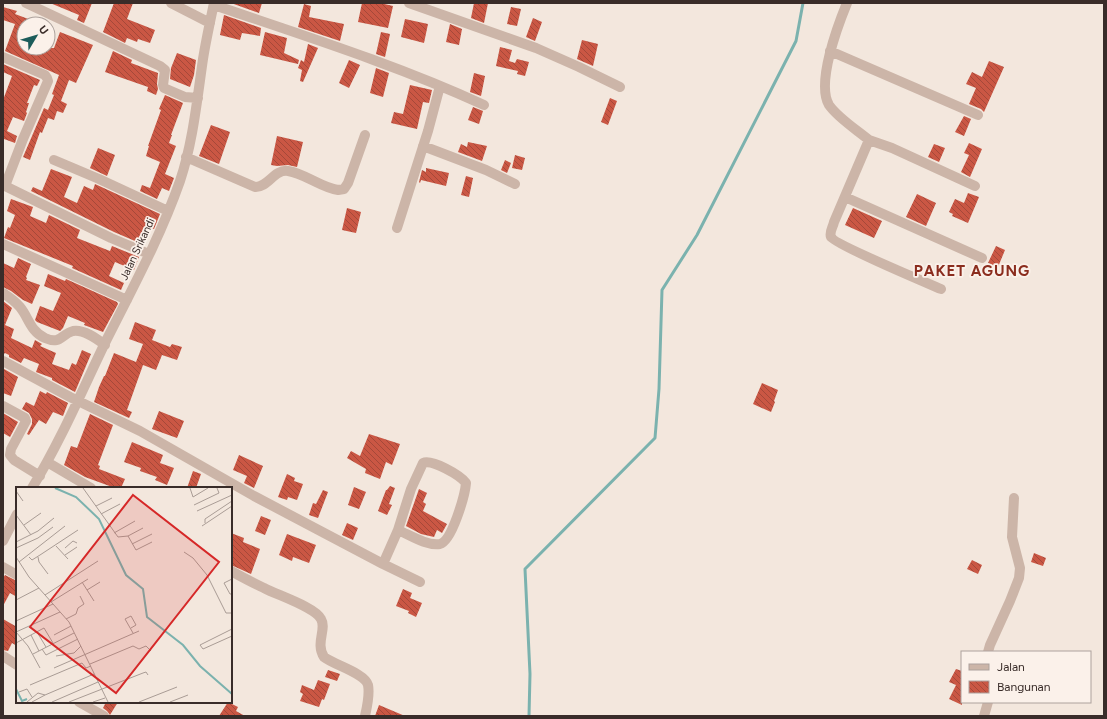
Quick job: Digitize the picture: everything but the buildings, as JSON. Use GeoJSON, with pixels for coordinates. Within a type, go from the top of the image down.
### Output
{"type":"FeatureCollection","features":[{"type":"Feature","properties":{"kind":"street"},"geometry":{"type":"LineString","coordinates":[[26,3],[160,66],[165,70],[164,88],[185,96],[198,98]]}},
{"type":"Feature","properties":{"kind":"street"},"geometry":{"type":"LineString","coordinates":[[171,3],[210,23]]}},
{"type":"Feature","properties":{"kind":"street"},"geometry":{"type":"LineString","coordinates":[[409,3],[536,48],[579,66],[620,87]]}},
{"type":"Feature","properties":{"kind":"street"},"geometry":{"type":"LineString","coordinates":[[847,3],[835,33],[826,74],[825,96],[833,110],[869,140],[892,148],[975,186]]}},
{"type":"Feature","properties":{"kind":"street"},"geometry":{"type":"LineString","coordinates":[[214,4],[405,72],[484,105]]}},
{"type":"Feature","properties":{"kind":"street","name":"Jalan Srikandi"},"geometry":{"type":"LineString","coordinates":[[33,487],[40,476],[79,401],[104,345],[149,254],[180,181],[191,136],[214,4]]}},
{"type":"Feature","properties":{"kind":"street"},"geometry":{"type":"LineString","coordinates":[[830,51],[978,115]]}},
{"type":"Feature","properties":{"kind":"street"},"geometry":{"type":"LineString","coordinates":[[3,57],[42,74],[48,81],[4,185],[110,238],[149,254]]}},
{"type":"Feature","properties":{"kind":"street"},"geometry":{"type":"LineString","coordinates":[[397,228],[440,86]]}},
{"type":"Feature","properties":{"kind":"street"},"geometry":{"type":"LineString","coordinates":[[186,157],[255,187],[260,186],[278,173],[288,171],[338,190],[344,189],[348,183],[365,135]]}},
{"type":"Feature","properties":{"kind":"street"},"geometry":{"type":"LineString","coordinates":[[869,140],[831,231],[831,236],[833,240],[857,252],[941,289]]}},
{"type":"Feature","properties":{"kind":"street"},"geometry":{"type":"LineString","coordinates":[[423,146],[486,170],[515,184]]}},
{"type":"Feature","properties":{"kind":"street"},"geometry":{"type":"LineString","coordinates":[[54,160],[168,211]]}},
{"type":"Feature","properties":{"kind":"street"},"geometry":{"type":"LineString","coordinates":[[845,197],[982,258]]}},
{"type":"Feature","properties":{"kind":"street"},"geometry":{"type":"LineString","coordinates":[[3,244],[127,300]]}},
{"type":"Feature","properties":{"kind":"street"},"geometry":{"type":"LineString","coordinates":[[3,293],[20,307],[33,330],[46,338],[58,340],[74,331],[86,334],[104,345]]}},
{"type":"Feature","properties":{"kind":"street"},"geometry":{"type":"LineString","coordinates":[[3,361],[140,431],[254,496],[420,582]]}},
{"type":"Feature","properties":{"kind":"street"},"geometry":{"type":"LineString","coordinates":[[3,406],[25,418],[26,422],[10,455],[14,460],[40,476]]}},
{"type":"Feature","properties":{"kind":"street"},"geometry":{"type":"LineString","coordinates":[[47,462],[89,487]]}},
{"type":"Feature","properties":{"kind":"street"},"geometry":{"type":"LineString","coordinates":[[383,564],[398,530],[411,489],[423,463],[432,463],[462,477],[466,482],[466,490],[454,525],[448,538],[442,544],[431,544],[398,530]]}},
{"type":"Feature","properties":{"kind":"street"},"geometry":{"type":"LineString","coordinates":[[988,651],[1019,578],[1020,568],[1012,537],[1014,498]]}},
{"type":"Feature","properties":{"kind":"street"},"geometry":{"type":"LineString","coordinates":[[3,541],[6,526],[16,515]]}},
{"type":"Feature","properties":{"kind":"street"},"geometry":{"type":"LineString","coordinates":[[3,567],[16,574]]}},
{"type":"Feature","properties":{"kind":"street"},"geometry":{"type":"LineString","coordinates":[[232,572],[265,589],[308,608],[320,617],[323,621],[320,646],[321,653],[324,658],[355,673],[368,684],[368,699],[365,716]]}},
{"type":"Feature","properties":{"kind":"street"},"geometry":{"type":"LineString","coordinates":[[3,656],[16,664]]}},
{"type":"Feature","properties":{"kind":"street"},"geometry":{"type":"LineString","coordinates":[[81,703],[104,716]]}},
{"type":"Feature","properties":{"kind":"street"},"geometry":{"type":"LineString","coordinates":[[984,716],[988,703]]}},
{"type":"Feature","properties":{"kind":"waterway"},"geometry":{"type":"LineString","coordinates":[[529,716],[530,674],[525,569],[655,438],[659,389],[662,290],[697,235],[796,41],[803,3]]}},
{"type":"Feature","properties":{"kind":"district","name":"PAKET AGUNG"},"geometry":{"type":"Point","coordinates":[972,271]}}]}
